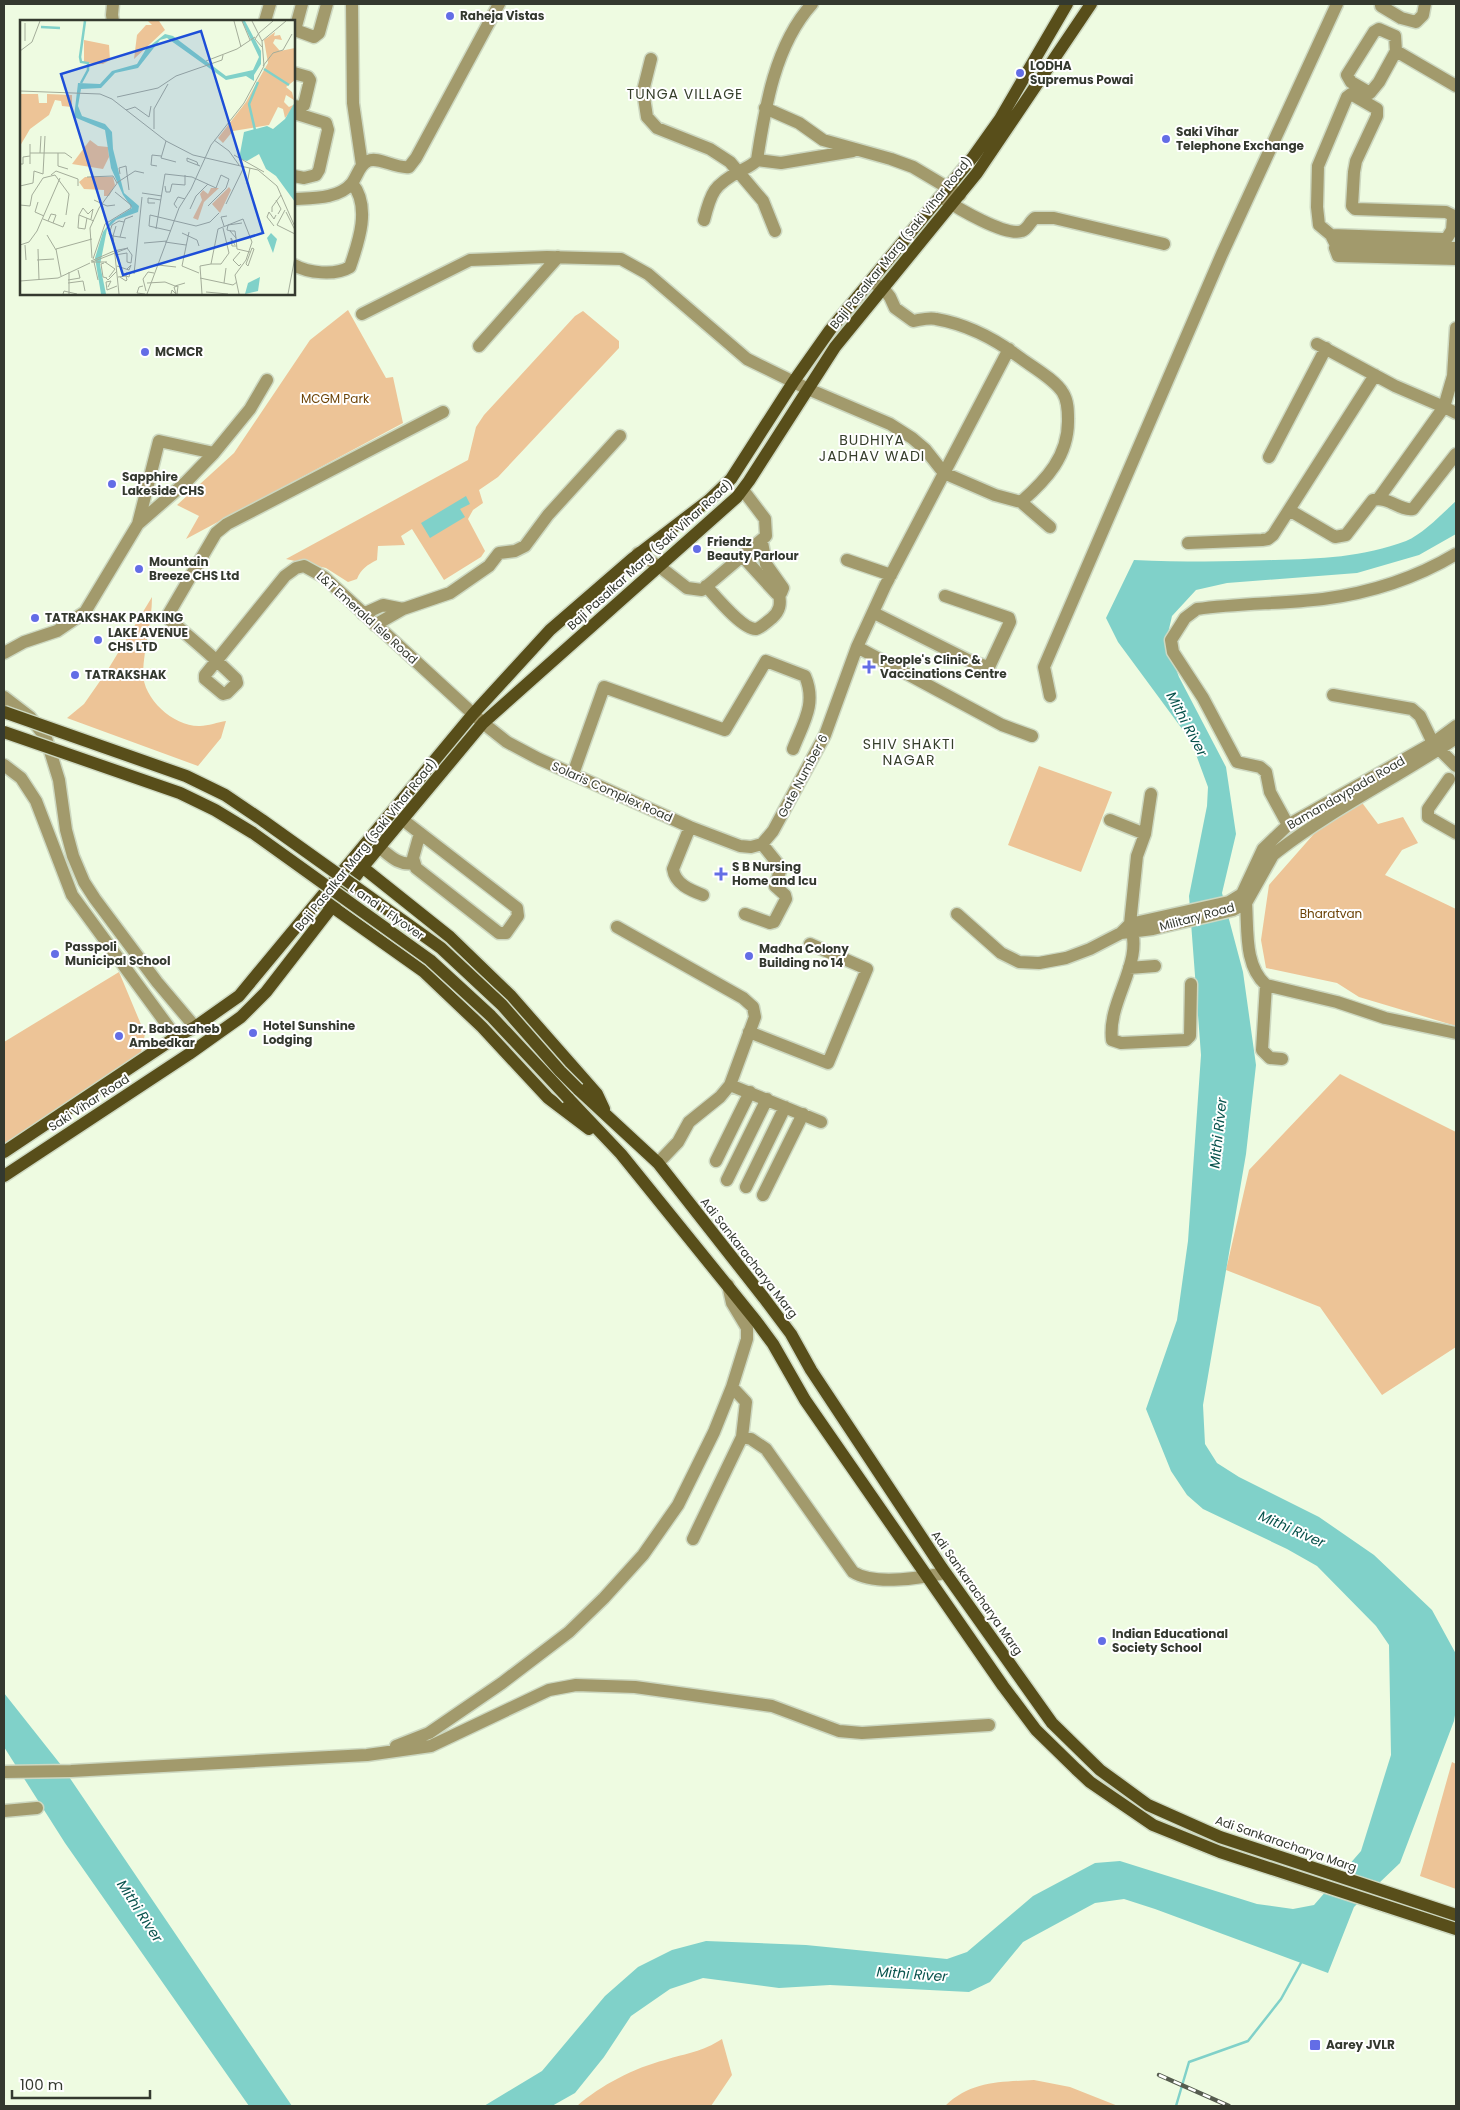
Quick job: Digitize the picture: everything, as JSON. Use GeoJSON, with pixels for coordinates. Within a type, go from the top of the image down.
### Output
{"type":"FeatureCollection","features":[{"type":"Feature","properties":{"kind":"main road","name":"Baji Pasalkar Marg (Saki Vihar Road)"},"geometry":{"type":"LineString","coordinates":[[176,1037],[195,1027],[239,996],[473,714],[550,630],[638,554],[709,500],[731,479],[794,381],[830,330],[974,157],[1000,119],[1068,4]]}},
{"type":"Feature","properties":{"kind":"main road","name":"Baji Pasalkar Marg (Saki Vihar Road)"},"geometry":{"type":"LineString","coordinates":[[189,1054],[241,1017],[266,992],[362,868],[483,723],[660,567],[743,490],[835,347],[956,200],[994,149],[1091,4]]}},
{"type":"Feature","properties":{"kind":"main road","name":"L and T Flyover"},"geometry":{"type":"LineString","coordinates":[[4,712],[186,776],[224,795],[262,820],[441,948],[502,1005],[560,1072],[608,1117]]}},
{"type":"Feature","properties":{"kind":"main road","name":"L and T Flyover"},"geometry":{"type":"LineString","coordinates":[[4,732],[180,793],[215,810],[253,833],[430,960],[491,1016],[621,1154]]}},
{"type":"Feature","properties":{"kind":"main road"},"geometry":{"type":"LineString","coordinates":[[352,859],[450,937],[510,995],[596,1094],[608,1117]]}},
{"type":"Feature","properties":{"kind":"main road"},"geometry":{"type":"LineString","coordinates":[[320,898],[423,971],[482,1027],[548,1098],[621,1154],[774,1344],[805,1400],[926,1577],[1036,1730],[1090,1782],[1153,1825],[1220,1852],[1456,1929]]}},
{"type":"Feature","properties":{"kind":"main road"},"geometry":{"type":"LineString","coordinates":[[403,955],[429,921]]}},
{"type":"Feature","properties":{"kind":"main road"},"geometry":{"type":"LineString","coordinates":[[195,1027],[207,1041]]}},
{"type":"Feature","properties":{"kind":"main road"},"geometry":{"type":"LineString","coordinates":[[176,1037],[189,1054]]}},
{"type":"Feature","properties":{"kind":"main road","name":"Saki Vihar Road"},"geometry":{"type":"LineString","coordinates":[[4,1152],[176,1037]]}},
{"type":"Feature","properties":{"kind":"main road","name":"Saki Vihar Road"},"geometry":{"type":"LineString","coordinates":[[4,1176],[189,1054]]}},
{"type":"Feature","properties":{"kind":"main road"},"geometry":{"type":"LineString","coordinates":[[88,1096],[99,1113]]}},
{"type":"Feature","properties":{"kind":"main road","name":"Adi Sankaracharya Marg"},"geometry":{"type":"LineString","coordinates":[[608,1117],[658,1163],[764,1298],[791,1334],[811,1370],[945,1573],[1052,1723],[1100,1770],[1148,1805],[1220,1837],[1456,1915]]}},
{"type":"Feature","properties":{"kind":"street"},"geometry":{"type":"LineString","coordinates":[[113,4],[113,20]]}},
{"type":"Feature","properties":{"kind":"street"},"geometry":{"type":"LineString","coordinates":[[265,20],[270,4]]}},
{"type":"Feature","properties":{"kind":"street"},"geometry":{"type":"LineString","coordinates":[[302,4],[295,30],[314,37],[319,33],[327,4]]}},
{"type":"Feature","properties":{"kind":"street"},"geometry":{"type":"LineString","coordinates":[[352,4],[353,103],[362,165]]}},
{"type":"Feature","properties":{"kind":"street"},"geometry":{"type":"LineString","coordinates":[[295,199],[339,194],[352,182],[362,165],[373,160],[402,168],[409,167],[416,158],[499,4]]}},
{"type":"Feature","properties":{"kind":"street"},"geometry":{"type":"LineString","coordinates":[[704,220],[710,195],[717,187],[738,172],[754,164],[757,160],[765,108],[780,61],[803,14],[812,4]]}},
{"type":"Feature","properties":{"kind":"street"},"geometry":{"type":"LineString","coordinates":[[1050,696],[1044,668],[1222,254],[1337,4]]}},
{"type":"Feature","properties":{"kind":"street"},"geometry":{"type":"LineString","coordinates":[[1381,4],[1381,6],[1401,18],[1416,22],[1423,15],[1425,4]]}},
{"type":"Feature","properties":{"kind":"street"},"geometry":{"type":"LineString","coordinates":[[1384,29],[1395,36],[1396,51],[1379,82],[1370,93],[1347,78],[1347,75],[1374,32],[1384,29]]}},
{"type":"Feature","properties":{"kind":"street"},"geometry":{"type":"LineString","coordinates":[[1396,51],[1456,86]]}},
{"type":"Feature","properties":{"kind":"street"},"geometry":{"type":"LineString","coordinates":[[651,59],[643,91],[647,118],[658,128],[710,149],[730,162],[763,201],[775,231]]}},
{"type":"Feature","properties":{"kind":"street"},"geometry":{"type":"LineString","coordinates":[[295,73],[308,77],[310,80],[304,105],[301,107],[295,106]]}},
{"type":"Feature","properties":{"kind":"street"},"geometry":{"type":"LineString","coordinates":[[1334,241],[1442,239],[1447,238],[1452,230],[1455,217],[1446,212],[1355,209],[1352,206],[1356,161],[1377,116],[1377,109],[1351,94],[1347,97],[1318,166],[1319,225],[1334,241],[1338,256],[1456,248]]}},
{"type":"Feature","properties":{"kind":"street"},"geometry":{"type":"LineString","coordinates":[[765,108],[799,123],[823,140],[913,167],[956,200],[996,227],[1018,232],[1026,228],[1035,218],[1054,218],[1164,244]]}},
{"type":"Feature","properties":{"kind":"street"},"geometry":{"type":"LineString","coordinates":[[295,113],[326,123],[328,130],[316,176],[304,178],[295,176]]}},
{"type":"Feature","properties":{"kind":"street"},"geometry":{"type":"LineString","coordinates":[[757,160],[781,163],[810,160],[859,150]]}},
{"type":"Feature","properties":{"kind":"street"},"geometry":{"type":"LineString","coordinates":[[295,264],[312,270],[330,272],[345,270],[350,267],[362,223],[360,196],[352,182]]}},
{"type":"Feature","properties":{"kind":"street"},"geometry":{"type":"LineString","coordinates":[[1400,252],[1456,259]]}},
{"type":"Feature","properties":{"kind":"street"},"geometry":{"type":"LineString","coordinates":[[479,346],[558,258]]}},
{"type":"Feature","properties":{"kind":"street"},"geometry":{"type":"LineString","coordinates":[[362,314],[470,260],[621,259],[648,274],[747,359],[808,389],[890,424],[925,449],[944,473],[995,495],[1021,502],[1050,527]]}},
{"type":"Feature","properties":{"kind":"street"},"geometry":{"type":"LineString","coordinates":[[871,282],[883,288],[895,308],[913,321],[934,318],[978,332],[1009,349],[1057,385],[1064,393],[1068,407],[1068,428],[1065,443],[1056,465],[1042,484],[1021,502]]}},
{"type":"Feature","properties":{"kind":"street"},"geometry":{"type":"LineString","coordinates":[[1289,510],[1336,536],[1346,535],[1370,502],[1379,498],[1444,407],[1453,376],[1456,328]]}},
{"type":"Feature","properties":{"kind":"street"},"geometry":{"type":"LineString","coordinates":[[1270,457],[1322,346],[1395,386],[1456,413]]}},
{"type":"Feature","properties":{"kind":"street","name":"Gate Number 6"},"geometry":{"type":"LineString","coordinates":[[762,844],[773,831],[825,735],[857,647],[891,575],[1009,349]]}},
{"type":"Feature","properties":{"kind":"street"},"geometry":{"type":"LineString","coordinates":[[1188,543],[1268,538],[1273,535],[1375,375]]}},
{"type":"Feature","properties":{"kind":"street"},"geometry":{"type":"LineString","coordinates":[[4,654],[24,642],[57,631],[84,612],[138,524],[186,482],[214,453],[250,409],[267,380]]}},
{"type":"Feature","properties":{"kind":"street","name":"L&T Emerald Isle Road"},"geometry":{"type":"LineString","coordinates":[[443,412],[227,524],[216,532],[168,611],[168,615],[170,620],[220,656],[285,576],[296,568],[304,566],[324,577],[473,714]]}},
{"type":"Feature","properties":{"kind":"street"},"geometry":{"type":"LineString","coordinates":[[375,625],[403,609],[450,592],[489,566],[499,553],[514,551],[525,546],[548,515],[620,436]]}},
{"type":"Feature","properties":{"kind":"street"},"geometry":{"type":"LineString","coordinates":[[138,524],[159,441],[214,453]]}},
{"type":"Feature","properties":{"kind":"street"},"geometry":{"type":"LineString","coordinates":[[1379,498],[1407,510],[1413,509],[1456,454]]}},
{"type":"Feature","properties":{"kind":"street"},"geometry":{"type":"LineString","coordinates":[[638,554],[692,590],[702,590],[762,542],[766,536],[764,518],[743,490]]}},
{"type":"Feature","properties":{"kind":"street"},"geometry":{"type":"LineString","coordinates":[[706,586],[742,623],[758,629],[774,616],[780,608],[779,594],[783,588],[766,564],[762,542]]}},
{"type":"Feature","properties":{"kind":"street"},"geometry":{"type":"LineString","coordinates":[[1288,825],[1270,792],[1266,772],[1260,767],[1237,762],[1203,698],[1173,652],[1171,640],[1184,618],[1197,609],[1350,595],[1394,583],[1456,554]]}},
{"type":"Feature","properties":{"kind":"street"},"geometry":{"type":"LineString","coordinates":[[743,556],[775,592],[779,594]]}},
{"type":"Feature","properties":{"kind":"street"},"geometry":{"type":"LineString","coordinates":[[847,560],[891,575]]}},
{"type":"Feature","properties":{"kind":"street"},"geometry":{"type":"LineString","coordinates":[[874,613],[972,662],[989,667],[1010,622],[1009,618],[945,596]]}},
{"type":"Feature","properties":{"kind":"street"},"geometry":{"type":"LineString","coordinates":[[363,614],[383,604],[403,609]]}},
{"type":"Feature","properties":{"kind":"street"},"geometry":{"type":"LineString","coordinates":[[857,647],[1002,725],[1032,736]]}},
{"type":"Feature","properties":{"kind":"street"},"geometry":{"type":"LineString","coordinates":[[573,774],[604,687],[726,730],[766,661],[806,676],[810,688],[811,703],[793,749]]}},
{"type":"Feature","properties":{"kind":"street"},"geometry":{"type":"LineString","coordinates":[[1333,695],[1412,709],[1420,716],[1454,774],[1427,814],[1456,833]]}},
{"type":"Feature","properties":{"kind":"street"},"geometry":{"type":"LineString","coordinates":[[4,697],[30,718],[46,738],[59,780],[66,830],[73,856],[84,882],[157,982],[195,1027]]}},
{"type":"Feature","properties":{"kind":"street","name":"Solaris Complex Road"},"geometry":{"type":"LineString","coordinates":[[473,714],[507,742],[690,827],[740,846],[751,847],[762,844]]}},
{"type":"Feature","properties":{"kind":"street"},"geometry":{"type":"LineString","coordinates":[[1437,746],[1456,726]]}},
{"type":"Feature","properties":{"kind":"street","name":"Military Road"},"geometry":{"type":"LineString","coordinates":[[1128,930],[1231,906],[1244,898],[1273,855],[1312,825],[1392,772],[1437,746],[1456,738]]}},
{"type":"Feature","properties":{"kind":"street"},"geometry":{"type":"LineString","coordinates":[[4,764],[21,778],[36,801],[72,894],[176,1037]]}},
{"type":"Feature","properties":{"kind":"street","name":"Bamandaypada Road"},"geometry":{"type":"LineString","coordinates":[[1244,898],[1264,849],[1288,825],[1392,772]]}},
{"type":"Feature","properties":{"kind":"street"},"geometry":{"type":"LineString","coordinates":[[1151,794],[1145,834],[1136,856],[1128,930],[1133,956],[1116,1010],[1112,1040],[1116,1042],[1186,1040],[1190,1036],[1191,984]]}},
{"type":"Feature","properties":{"kind":"street"},"geometry":{"type":"LineString","coordinates":[[403,820],[420,833],[517,908],[518,916],[506,933],[500,933],[420,872],[414,862],[414,850],[420,833]]}},
{"type":"Feature","properties":{"kind":"street"},"geometry":{"type":"LineString","coordinates":[[1110,820],[1145,834]]}},
{"type":"Feature","properties":{"kind":"street"},"geometry":{"type":"LineString","coordinates":[[690,827],[673,869],[673,874],[684,887],[702,895]]}},
{"type":"Feature","properties":{"kind":"street"},"geometry":{"type":"LineString","coordinates":[[744,914],[770,924],[774,922],[786,899],[785,894],[775,886],[780,871],[778,864],[762,844]]}},
{"type":"Feature","properties":{"kind":"street"},"geometry":{"type":"LineString","coordinates":[[379,848],[398,862],[406,864],[414,862]]}},
{"type":"Feature","properties":{"kind":"street"},"geometry":{"type":"LineString","coordinates":[[1244,898],[1250,960],[1257,978],[1266,985],[1337,1002],[1385,1018],[1456,1033]]}},
{"type":"Feature","properties":{"kind":"street"},"geometry":{"type":"LineString","coordinates":[[957,914],[1001,953],[1019,962],[1039,963],[1066,958],[1090,949],[1128,930]]}},
{"type":"Feature","properties":{"kind":"street"},"geometry":{"type":"LineString","coordinates":[[618,927],[743,998],[753,1007],[755,1017],[730,1085],[720,1098],[689,1122],[678,1142],[658,1163]]}},
{"type":"Feature","properties":{"kind":"street"},"geometry":{"type":"LineString","coordinates":[[750,1032],[828,1062],[867,969],[810,944]]}},
{"type":"Feature","properties":{"kind":"street"},"geometry":{"type":"LineString","coordinates":[[1129,968],[1155,966]]}},
{"type":"Feature","properties":{"kind":"street"},"geometry":{"type":"LineString","coordinates":[[1266,985],[1262,1050],[1270,1058],[1282,1059]]}},
{"type":"Feature","properties":{"kind":"street"},"geometry":{"type":"LineString","coordinates":[[730,1085],[821,1122]]}},
{"type":"Feature","properties":{"kind":"street"},"geometry":{"type":"LineString","coordinates":[[716,1161],[750,1092]]}},
{"type":"Feature","properties":{"kind":"street"},"geometry":{"type":"LineString","coordinates":[[727,1180],[767,1099]]}},
{"type":"Feature","properties":{"kind":"street"},"geometry":{"type":"LineString","coordinates":[[746,1188],[785,1107]]}},
{"type":"Feature","properties":{"kind":"street"},"geometry":{"type":"LineString","coordinates":[[763,1195],[803,1114]]}},
{"type":"Feature","properties":{"kind":"street"},"geometry":{"type":"LineString","coordinates":[[368,1755],[430,1733],[502,1683],[569,1632],[604,1598],[643,1555],[678,1505],[714,1432],[732,1387],[747,1339],[747,1328],[732,1303],[728,1285]]}},
{"type":"Feature","properties":{"kind":"street"},"geometry":{"type":"LineString","coordinates":[[694,1539],[742,1437],[746,1402],[732,1387]]}},
{"type":"Feature","properties":{"kind":"street"},"geometry":{"type":"LineString","coordinates":[[742,1437],[751,1439],[766,1449],[853,1572],[872,1580],[926,1577],[945,1573]]}},
{"type":"Feature","properties":{"kind":"street"},"geometry":{"type":"LineString","coordinates":[[4,1772],[71,1771],[368,1755],[431,1746],[549,1690],[576,1685],[635,1687],[772,1706],[839,1731],[862,1733],[989,1725]]}},
{"type":"Feature","properties":{"kind":"street"},"geometry":{"type":"LineString","coordinates":[[4,1811],[37,1808]]}},
{"type":"Feature","properties":{"kind":"green space","name":"MCGM Park"},"geometry":{"type":"Polygon","coordinates":[[[348,310],[386,378],[393,377],[403,423],[186,539],[199,516],[177,505],[234,453],[310,340],[348,310]]]}},
{"type":"Feature","properties":{"kind":"green space"},"geometry":{"type":"Polygon","coordinates":[[[583,311],[619,341],[619,348],[498,477],[479,490],[483,503],[473,510],[468,519],[485,551],[481,557],[444,580],[412,529],[401,536],[405,545],[378,546],[377,560],[365,568],[357,579],[348,582],[326,568],[286,559],[468,460],[476,427],[484,415],[575,316],[583,311]]]}},
{"type":"Feature","properties":{"kind":"green space"},"geometry":{"type":"Polygon","coordinates":[[[152,597],[143,673],[144,683],[148,692],[162,710],[180,722],[200,726],[226,721],[221,738],[198,766],[67,718],[84,704],[107,671],[152,597]]]}},
{"type":"Feature","properties":{"kind":"green space"},"geometry":{"type":"Polygon","coordinates":[[[1039,766],[1112,792],[1081,872],[1008,845],[1039,766]]]}},
{"type":"Feature","properties":{"kind":"green space","name":"Bharatvan"},"geometry":{"type":"Polygon","coordinates":[[[1360,800],[1378,824],[1403,817],[1418,843],[1402,850],[1385,875],[1456,909],[1456,1026],[1359,997],[1337,983],[1266,968],[1261,940],[1269,885],[1320,827],[1360,800]]]}},
{"type":"Feature","properties":{"kind":"green space"},"geometry":{"type":"Polygon","coordinates":[[[119,972],[145,1034],[138,1067],[4,1151],[4,1042],[119,972]]]}},
{"type":"Feature","properties":{"kind":"green space"},"geometry":{"type":"Polygon","coordinates":[[[1340,1074],[1456,1132],[1456,1347],[1382,1395],[1320,1307],[1226,1270],[1249,1170],[1340,1074]]]}},
{"type":"Feature","properties":{"kind":"green space"},"geometry":{"type":"Polygon","coordinates":[[[1452,1762],[1456,1764],[1456,1889],[1420,1876],[1452,1762]]]}},
{"type":"Feature","properties":{"kind":"green space"},"geometry":{"type":"Polygon","coordinates":[[[722,2039],[732,2075],[711,2106],[577,2106],[607,2084],[630,2073],[653,2063],[701,2050],[722,2039]]]}},
{"type":"Feature","properties":{"kind":"green space"},"geometry":{"type":"Polygon","coordinates":[[[1034,2080],[1070,2087],[1118,2106],[945,2106],[965,2092],[986,2084],[1034,2080]]]}},
{"type":"Feature","properties":{"kind":"water"},"geometry":{"type":"Polygon","coordinates":[[[466,496],[470,504],[460,509],[465,517],[430,538],[421,523],[466,496]]]}},
{"type":"Feature","properties":{"kind":"water","name":"Mithi River"},"geometry":{"type":"Polygon","coordinates":[[[1456,501],[1456,534],[1419,555],[1357,573],[1227,583],[1196,590],[1172,616],[1166,642],[1179,677],[1226,767],[1236,834],[1222,893],[1243,972],[1256,1065],[1246,1154],[1203,1405],[1205,1444],[1217,1463],[1239,1477],[1319,1517],[1374,1555],[1432,1610],[1456,1654],[1456,1709],[1454,1721],[1400,1863],[1354,1907],[1328,1973],[1124,1899],[1095,1903],[1023,1942],[990,1982],[969,1992],[830,1985],[779,1988],[703,1978],[670,1989],[631,2016],[604,2057],[575,2093],[552,2106],[484,2106],[542,2071],[605,1996],[638,1967],[672,1950],[706,1941],[806,1945],[947,1959],[967,1952],[1033,1896],[1095,1863],[1120,1861],[1257,1904],[1293,1909],[1314,1905],[1361,1851],[1391,1755],[1389,1645],[1376,1626],[1317,1566],[1287,1549],[1203,1509],[1187,1495],[1171,1471],[1146,1409],[1177,1320],[1188,1241],[1201,1055],[1189,896],[1207,806],[1208,787],[1191,741],[1118,642],[1106,618],[1134,560],[1257,561],[1325,558],[1358,554],[1374,551],[1412,538],[1456,501]]]}},
{"type":"Feature","properties":{"kind":"water","name":"Mithi River"},"geometry":{"type":"Polygon","coordinates":[[[4,1693],[61,1765],[292,2106],[249,2106],[65,1843],[4,1747],[4,1693]]]}},
{"type":"Feature","properties":{"kind":"waterway"},"geometry":{"type":"LineString","coordinates":[[1176,2106],[1189,2062],[1248,2041],[1281,1999],[1302,1961]]}},
{"type":"Feature","properties":{"kind":"railway"},"geometry":{"type":"LineString","coordinates":[[1159,2075],[1229,2106]]}},
{"type":"Feature","properties":{"kind":"place","name":"Raheja Vistas"},"geometry":{"type":"Point","coordinates":[450,16]}},
{"type":"Feature","properties":{"kind":"place","name":"LODHA Supremus Powai"},"geometry":{"type":"Point","coordinates":[1020,73]}},
{"type":"Feature","properties":{"kind":"place","name":"Saki Vihar Telephone Exchange"},"geometry":{"type":"Point","coordinates":[1166,139]}},
{"type":"Feature","properties":{"kind":"place","name":"MCMCR"},"geometry":{"type":"Point","coordinates":[145,352]}},
{"type":"Feature","properties":{"kind":"place","name":"Sapphire Lakeside CHS"},"geometry":{"type":"Point","coordinates":[112,484]}},
{"type":"Feature","properties":{"kind":"place","name":"Friendz Beauty Parlour"},"geometry":{"type":"Point","coordinates":[697,549]}},
{"type":"Feature","properties":{"kind":"place","name":"Mountain Breeze CHS Ltd"},"geometry":{"type":"Point","coordinates":[139,569]}},
{"type":"Feature","properties":{"kind":"place","name":"TATRAKSHAK PARKING"},"geometry":{"type":"Point","coordinates":[35,618]}},
{"type":"Feature","properties":{"kind":"place","name":"LAKE AVENUE CHS LTD"},"geometry":{"type":"Point","coordinates":[98,640]}},
{"type":"Feature","properties":{"kind":"place","name":"People's Clinic & Vaccinations Centre"},"geometry":{"type":"Point","coordinates":[869,667]}},
{"type":"Feature","properties":{"kind":"place","name":"TATRAKSHAK"},"geometry":{"type":"Point","coordinates":[75,675]}},
{"type":"Feature","properties":{"kind":"place","name":"S B Nursing Home and Icu"},"geometry":{"type":"Point","coordinates":[721,874]}},
{"type":"Feature","properties":{"kind":"place","name":"Passpoli Municipal School"},"geometry":{"type":"Point","coordinates":[55,954]}},
{"type":"Feature","properties":{"kind":"place","name":"Madha Colony Building no 14"},"geometry":{"type":"Point","coordinates":[749,956]}},
{"type":"Feature","properties":{"kind":"place","name":"Hotel Sunshine Lodging"},"geometry":{"type":"Point","coordinates":[253,1033]}},
{"type":"Feature","properties":{"kind":"place","name":"Dr. Babasaheb Ambedkar"},"geometry":{"type":"Point","coordinates":[119,1036]}},
{"type":"Feature","properties":{"kind":"place","name":"Indian Educational Society School"},"geometry":{"type":"Point","coordinates":[1102,1641]}},
{"type":"Feature","properties":{"kind":"place","name":"Aarey JVLR"},"geometry":{"type":"Point","coordinates":[1315,2045]}},
{"type":"Feature","properties":{"kind":"district","name":"TUNGA VILLAGE"},"geometry":{"type":"Point","coordinates":[685,94]}},
{"type":"Feature","properties":{"kind":"district","name":"BUDHIYA JADHAV WADI"},"geometry":{"type":"Point","coordinates":[872,448]}},
{"type":"Feature","properties":{"kind":"district","name":"SHIV SHAKTI NAGAR"},"geometry":{"type":"Point","coordinates":[909,752]}}]}
